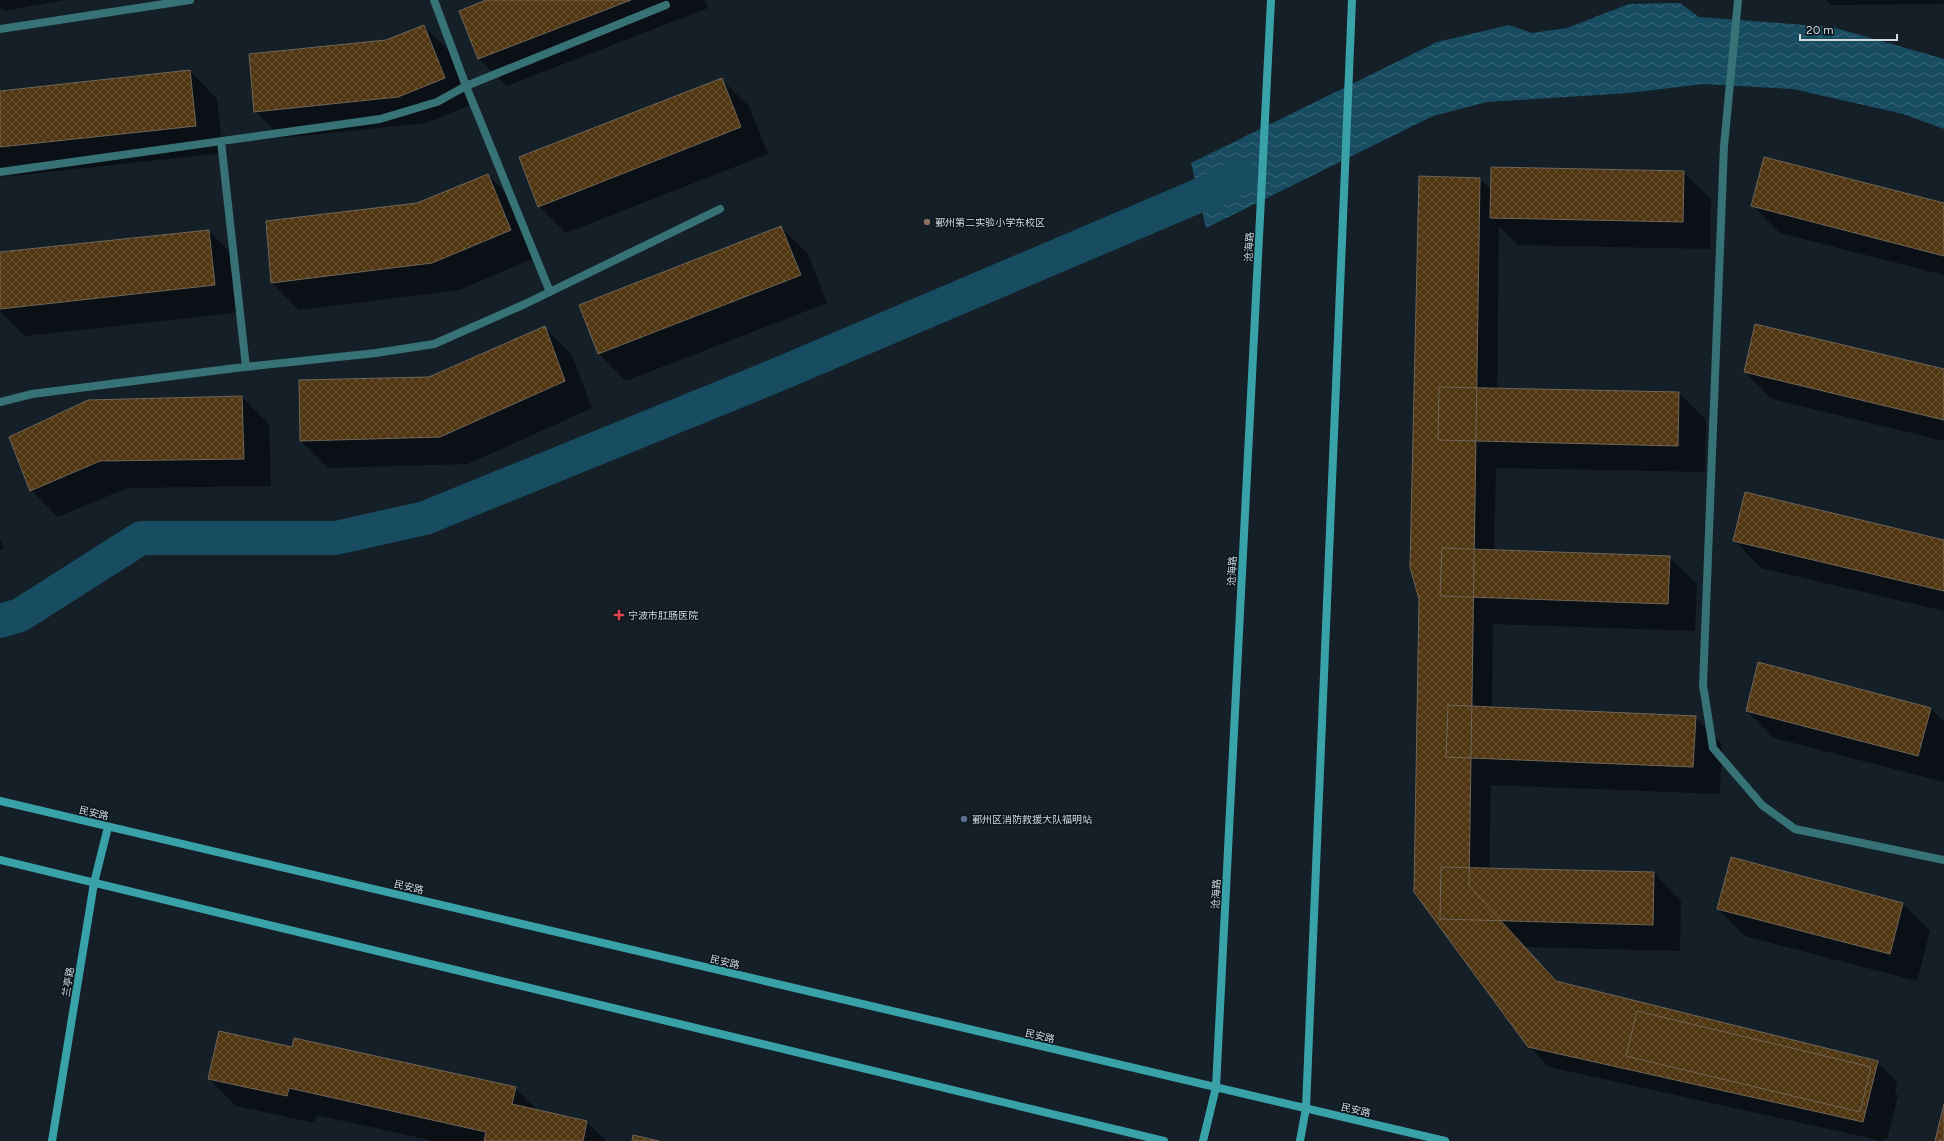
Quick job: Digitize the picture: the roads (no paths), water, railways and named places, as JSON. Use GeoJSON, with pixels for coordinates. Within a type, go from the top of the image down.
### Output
{"type":"FeatureCollection","features":[{"type":"Feature","properties":{"kind":"main road","name":"沧海路"},"geometry":{"type":"LineString","coordinates":[[1203,1141],[1216,1087],[1271,0]]}},
{"type":"Feature","properties":{"kind":"main road"},"geometry":{"type":"LineString","coordinates":[[1300,1141],[1306,1108],[1352,0]]}},
{"type":"Feature","properties":{"kind":"main road","name":"民安路"},"geometry":{"type":"LineString","coordinates":[[0,801],[1445,1141]]}},
{"type":"Feature","properties":{"kind":"main road","name":"兰亭路"},"geometry":{"type":"LineString","coordinates":[[52,1141],[94,883],[108,827]]}},
{"type":"Feature","properties":{"kind":"main road"},"geometry":{"type":"LineString","coordinates":[[0,860],[1164,1141]]}},
{"type":"Feature","properties":{"kind":"street"},"geometry":{"type":"LineString","coordinates":[[0,29],[190,0]]}},
{"type":"Feature","properties":{"kind":"street"},"geometry":{"type":"LineString","coordinates":[[434,0],[466,86],[550,292]]}},
{"type":"Feature","properties":{"kind":"street"},"geometry":{"type":"LineString","coordinates":[[1738,0],[1724,146],[1704,684],[1713,748],[1762,805],[1795,829],[1944,860]]}},
{"type":"Feature","properties":{"kind":"street"},"geometry":{"type":"LineString","coordinates":[[0,172],[380,119],[437,102],[466,86],[666,5]]}},
{"type":"Feature","properties":{"kind":"street"},"geometry":{"type":"LineString","coordinates":[[221,141],[246,367]]}},
{"type":"Feature","properties":{"kind":"street"},"geometry":{"type":"LineString","coordinates":[[0,402],[32,394],[246,367],[376,353],[434,344],[550,292],[720,209]]}},
{"type":"Feature","properties":{"kind":"water"},"geometry":{"type":"Polygon","coordinates":[[[1680,3],[1699,17],[1832,27],[1944,59],[1944,129],[1903,114],[1793,89],[1703,84],[1628,93],[1487,102],[1433,116],[1206,228],[1191,163],[1437,42],[1509,25],[1532,33],[1567,28],[1629,4],[1680,3]]]}},
{"type":"Feature","properties":{"kind":"waterway"},"geometry":{"type":"LineString","coordinates":[[0,621],[20,615],[141,538],[336,538],[425,518],[777,375],[1212,190],[1241,176]]}},
{"type":"Feature","properties":{"kind":"place","name":"鄞州第二实验小学东校区"},"geometry":{"type":"Point","coordinates":[927,222]}},
{"type":"Feature","properties":{"kind":"place","name":"宁波市肛肠医院"},"geometry":{"type":"Point","coordinates":[619,615]}},
{"type":"Feature","properties":{"kind":"place","name":"鄞州区消防救援大队福明站"},"geometry":{"type":"Point","coordinates":[964,819]}}]}
